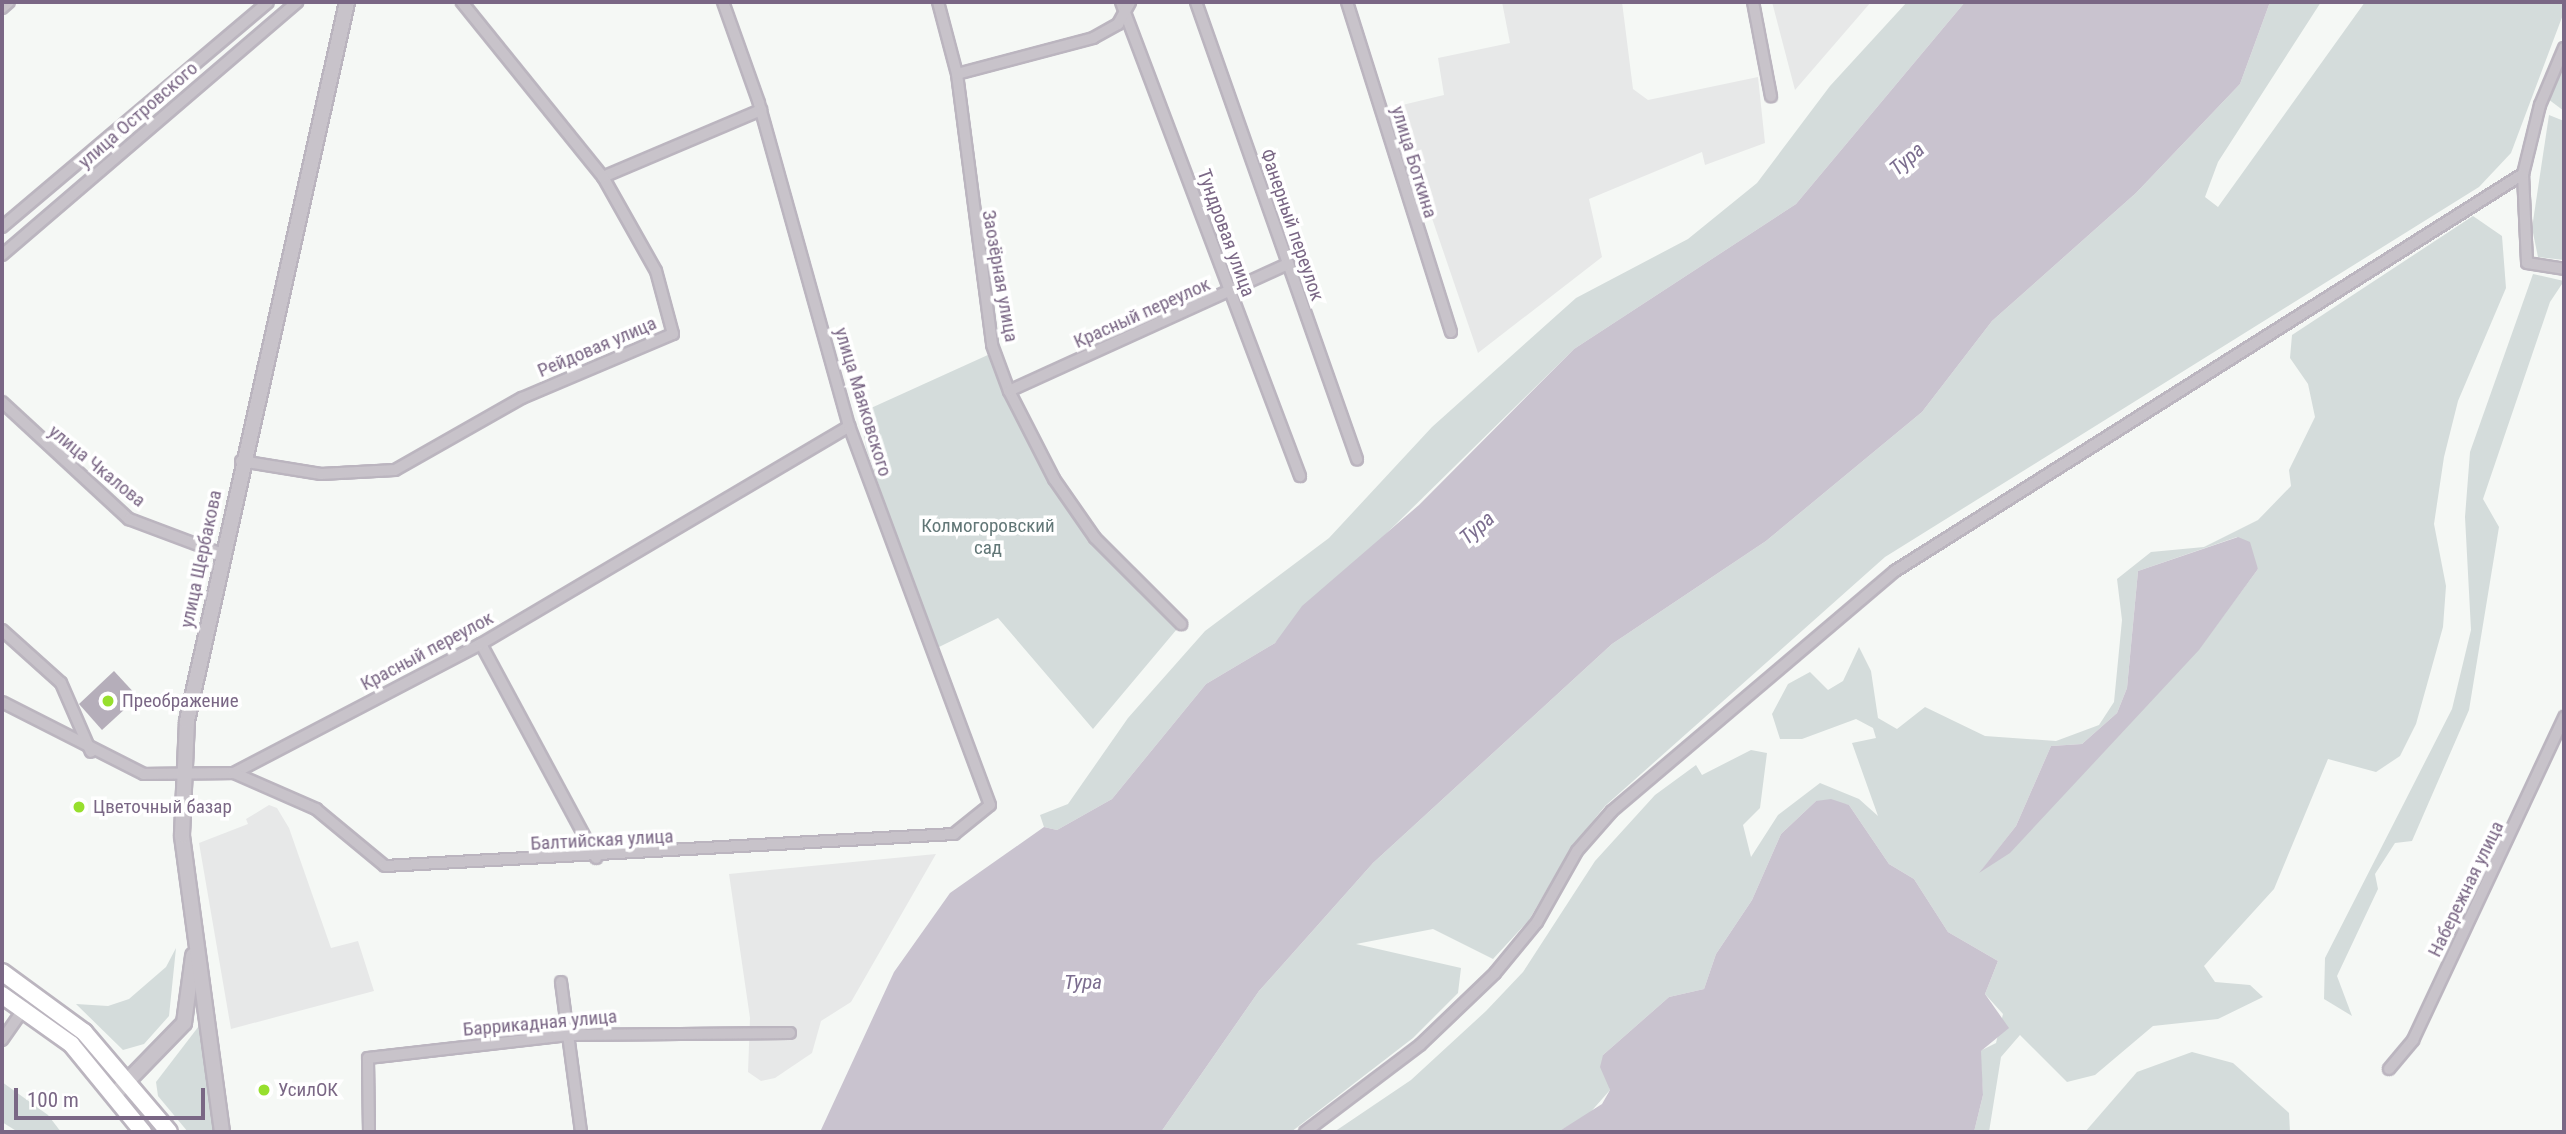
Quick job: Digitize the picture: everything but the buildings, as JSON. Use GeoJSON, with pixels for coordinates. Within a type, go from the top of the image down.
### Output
{"type":"FeatureCollection","features":[{"type":"Feature","properties":{"kind":"main road"},"geometry":{"type":"LineString","coordinates":[[2,972],[84,1031],[169,1132]]}},
{"type":"Feature","properties":{"kind":"main road"},"geometry":{"type":"LineString","coordinates":[[2,995],[25,1007],[71,1044],[143,1132]]}},
{"type":"Feature","properties":{"kind":"street"},"geometry":{"type":"LineString","coordinates":[[2,8],[9,2]]}},
{"type":"Feature","properties":{"kind":"street","name":"улица Островского"},"geometry":{"type":"LineString","coordinates":[[2,227],[268,2]]}},
{"type":"Feature","properties":{"kind":"street","name":"улица Островского"},"geometry":{"type":"LineString","coordinates":[[2,255],[298,2]]}},
{"type":"Feature","properties":{"kind":"street","name":"улица Щербакова"},"geometry":{"type":"LineString","coordinates":[[222,1132],[194,930],[182,778],[187,722],[241,461],[347,2]]}},
{"type":"Feature","properties":{"kind":"street","name":"Рейдовая улица"},"geometry":{"type":"LineString","coordinates":[[241,461],[321,474],[395,470],[522,398],[673,334],[656,271],[604,177],[462,2]]}},
{"type":"Feature","properties":{"kind":"street","name":"улица Маяковского"},"geometry":{"type":"LineString","coordinates":[[723,2],[761,110],[849,426],[990,805]]}},
{"type":"Feature","properties":{"kind":"street","name":"Заозёрная улица"},"geometry":{"type":"LineString","coordinates":[[938,2],[957,74],[972,232],[992,345],[1009,391],[1054,480],[1094,538],[1181,624]]}},
{"type":"Feature","properties":{"kind":"street","name":"Фанерный переулок"},"geometry":{"type":"LineString","coordinates":[[1196,2],[1357,459]]}},
{"type":"Feature","properties":{"kind":"street","name":"улица Боткина"},"geometry":{"type":"LineString","coordinates":[[1347,2],[1451,332]]}},
{"type":"Feature","properties":{"kind":"street"},"geometry":{"type":"LineString","coordinates":[[1753,2],[1771,96]]}},
{"type":"Feature","properties":{"kind":"street"},"geometry":{"type":"LineString","coordinates":[[957,74],[1093,38],[1118,24],[1125,4]]}},
{"type":"Feature","properties":{"kind":"street","name":"Тундровая улица"},"geometry":{"type":"LineString","coordinates":[[1125,4],[1229,294],[1300,476]]}},
{"type":"Feature","properties":{"kind":"street"},"geometry":{"type":"LineString","coordinates":[[2564,48],[2540,105],[2523,174],[2527,263],[2564,269]]}},
{"type":"Feature","properties":{"kind":"street"},"geometry":{"type":"LineString","coordinates":[[604,177],[761,110]]}},
{"type":"Feature","properties":{"kind":"street"},"geometry":{"type":"LineString","coordinates":[[1305,1132],[1420,1045],[1495,973],[1537,922],[1577,851],[1612,811],[1895,571],[2523,174]]}},
{"type":"Feature","properties":{"kind":"street","name":"Красный переулок"},"geometry":{"type":"LineString","coordinates":[[1009,391],[1229,294],[1287,264]]}},
{"type":"Feature","properties":{"kind":"street","name":"улица Чкалова"},"geometry":{"type":"LineString","coordinates":[[2,402],[129,519],[222,554]]}},
{"type":"Feature","properties":{"kind":"street","name":"Красный переулок"},"geometry":{"type":"LineString","coordinates":[[2,702],[91,751],[144,774],[182,778],[234,773],[481,644],[849,426]]}},
{"type":"Feature","properties":{"kind":"street"},"geometry":{"type":"LineString","coordinates":[[2,631],[61,683],[91,751]]}},
{"type":"Feature","properties":{"kind":"street"},"geometry":{"type":"LineString","coordinates":[[481,644],[596,858]]}},
{"type":"Feature","properties":{"kind":"street","name":"Набережная улица"},"geometry":{"type":"LineString","coordinates":[[2389,1069],[2413,1040],[2564,717]]}},
{"type":"Feature","properties":{"kind":"street","name":"Балтийская улица"},"geometry":{"type":"LineString","coordinates":[[234,773],[316,809],[385,866],[596,858],[954,834],[990,805]]}},
{"type":"Feature","properties":{"kind":"street"},"geometry":{"type":"LineString","coordinates":[[113,1096],[184,1023],[194,930]]}},
{"type":"Feature","properties":{"kind":"street"},"geometry":{"type":"LineString","coordinates":[[561,982],[571,1035],[581,1132]]}},
{"type":"Feature","properties":{"kind":"street"},"geometry":{"type":"LineString","coordinates":[[2,1040],[25,1007]]}},
{"type":"Feature","properties":{"kind":"street","name":"Баррикадная улица"},"geometry":{"type":"LineString","coordinates":[[369,1132],[368,1058],[571,1035],[790,1033]]}},
{"type":"Feature","properties":{"kind":"shaded area"},"geometry":{"type":"Polygon","coordinates":[[[1502,2],[1622,2],[1633,89],[1648,100],[1758,77],[1765,143],[1705,165],[1702,152],[1589,199],[1602,257],[1478,353],[1394,107],[1444,95],[1438,58],[1510,43],[1502,2]]]}},
{"type":"Feature","properties":{"kind":"shaded area"},"geometry":{"type":"Polygon","coordinates":[[[1772,2],[1871,2],[1795,90],[1772,2]]]}},
{"type":"Feature","properties":{"kind":"shaded area"},"geometry":{"type":"Polygon","coordinates":[[[269,805],[277,808],[289,828],[331,948],[358,941],[374,991],[231,1029],[199,843],[248,824],[246,819],[269,805]]]}},
{"type":"Feature","properties":{"kind":"shaded area"},"geometry":{"type":"Polygon","coordinates":[[[936,854],[851,1002],[821,1021],[812,1053],[775,1078],[761,1081],[748,1072],[750,1018],[729,874],[936,854]]]}},
{"type":"Feature","properties":{"kind":"green space"},"geometry":{"type":"Polygon","coordinates":[[[1907,2],[1965,2],[1796,204],[1574,349],[1275,643],[1206,684],[1112,799],[1057,830],[1044,827],[1040,815],[1068,804],[1128,718],[1205,631],[1329,538],[1432,427],[1576,298],[1688,239],[1757,183],[1830,86],[1907,2]]]}},
{"type":"Feature","properties":{"kind":"green space"},"geometry":{"type":"Polygon","coordinates":[[[2270,2],[2321,2],[2218,162],[2205,197],[2218,207],[2365,2],[2564,2],[2564,12],[2511,153],[2479,187],[1885,557],[1605,806],[1571,848],[1529,920],[1493,959],[1433,929],[1356,944],[1461,968],[1458,993],[1413,1038],[1291,1132],[1161,1132],[1259,991],[1373,863],[1612,644],[1766,541],[1922,412],[1992,321],[2136,193],[2240,84],[2270,2]]]}},
{"type":"Feature","properties":{"kind":"green space"},"geometry":{"type":"Polygon","coordinates":[[[2564,60],[2564,111],[2548,99],[2564,60]]]}},
{"type":"Feature","properties":{"kind":"green space"},"geometry":{"type":"Polygon","coordinates":[[[2549,115],[2564,121],[2564,260],[2538,257],[2532,228],[2549,115]]]}},
{"type":"Feature","properties":{"kind":"green space"},"geometry":{"type":"Polygon","coordinates":[[[2473,216],[2502,236],[2506,288],[2458,401],[2444,457],[2434,524],[2446,586],[2443,627],[2416,724],[2400,756],[2376,772],[2328,759],[2274,889],[2204,966],[2215,982],[2250,985],[2263,997],[2218,1019],[2153,1026],[2095,1075],[2067,1082],[2020,1035],[2001,1057],[1989,1132],[1974,1132],[1983,1095],[1980,1051],[1996,1043],[2003,1014],[1985,994],[1998,961],[1948,932],[1914,879],[1889,864],[1849,805],[1816,801],[1781,834],[1752,900],[1716,954],[1704,989],[1669,997],[1603,1055],[1610,1090],[1588,1115],[1558,1132],[1334,1132],[1411,1080],[1486,1011],[1523,972],[1595,861],[1655,795],[1696,765],[1702,775],[1751,750],[1767,753],[1760,808],[1743,825],[1751,857],[1778,815],[1820,783],[1859,799],[1878,816],[1852,743],[1876,738],[1873,728],[1856,719],[1802,739],[1780,739],[1772,714],[1788,684],[1810,672],[1828,690],[1843,681],[1859,647],[1871,671],[1878,718],[1897,729],[1925,707],[1985,736],[2056,741],[2099,725],[2114,702],[2122,620],[2117,579],[2151,552],[2204,547],[2258,520],[2291,486],[2289,470],[2315,417],[2308,384],[2290,358],[2292,335],[2473,216]],[[2237,537],[2138,571],[2127,688],[2117,713],[2082,744],[2051,746],[2016,826],[1981,871],[2199,649],[2258,569],[2237,537]]]}},
{"type":"Feature","properties":{"kind":"green space"},"geometry":{"type":"Polygon","coordinates":[[[2533,274],[2564,281],[2550,302],[2483,499],[2499,527],[2469,710],[2412,841],[2395,843],[2375,874],[2378,889],[2337,976],[2352,1016],[2324,999],[2325,958],[2452,709],[2471,630],[2465,517],[2470,452],[2533,274]]]}},
{"type":"Feature","properties":{"kind":"green space","name":"Колмогоровский сад"},"geometry":{"type":"Polygon","coordinates":[[[990,354],[1048,480],[1091,541],[1177,629],[1093,729],[998,618],[939,647],[931,636],[866,448],[860,413],[990,354]]]}},
{"type":"Feature","properties":{"kind":"green space"},"geometry":{"type":"Polygon","coordinates":[[[176,948],[169,1016],[144,1044],[123,1050],[76,1004],[108,1006],[129,999],[166,967],[176,948]]]}},
{"type":"Feature","properties":{"kind":"green space"},"geometry":{"type":"Polygon","coordinates":[[[202,1022],[215,1132],[188,1132],[158,1096],[156,1082],[202,1022]]]}},
{"type":"Feature","properties":{"kind":"green space"},"geometry":{"type":"Polygon","coordinates":[[[2192,1052],[2233,1063],[2289,1113],[2290,1132],[2085,1132],[2137,1072],[2192,1052]]]}},
{"type":"Feature","properties":{"kind":"green space"},"geometry":{"type":"Polygon","coordinates":[[[2,1082],[48,1115],[61,1132],[18,1132],[2,1122],[2,1082]]]}},
{"type":"Feature","properties":{"kind":"water","name":"Тура"},"geometry":{"type":"Polygon","coordinates":[[[1965,2],[2270,2],[2240,84],[2136,193],[1992,321],[1922,412],[1766,541],[1612,644],[1373,863],[1259,991],[1161,1132],[820,1132],[894,972],[950,893],[1044,827],[1057,830],[1112,799],[1206,684],[1275,643],[1302,606],[1419,505],[1574,349],[1796,204],[1965,2]]]}},
{"type":"Feature","properties":{"kind":"water"},"geometry":{"type":"Polygon","coordinates":[[[2238,537],[2250,542],[2258,569],[2199,650],[2010,853],[1979,873],[2016,826],[2051,746],[2082,744],[2117,713],[2127,688],[2138,571],[2238,537]]]}},
{"type":"Feature","properties":{"kind":"water"},"geometry":{"type":"Polygon","coordinates":[[[1831,799],[1849,805],[1889,864],[1914,879],[1948,932],[1998,961],[1985,994],[2009,1028],[1981,1051],[1983,1095],[1974,1132],[1558,1132],[1602,1104],[1610,1090],[1600,1067],[1603,1055],[1669,997],[1704,989],[1716,954],[1752,900],[1781,834],[1816,801],[1831,799]]]}},
{"type":"Feature","properties":{"kind":"place","name":"Преображение"},"geometry":{"type":"Point","coordinates":[108,701]}},
{"type":"Feature","properties":{"kind":"place","name":"Цветочный базар"},"geometry":{"type":"Point","coordinates":[79,807]}},
{"type":"Feature","properties":{"kind":"place","name":"УсилОК"},"geometry":{"type":"Point","coordinates":[264,1090]}}]}
